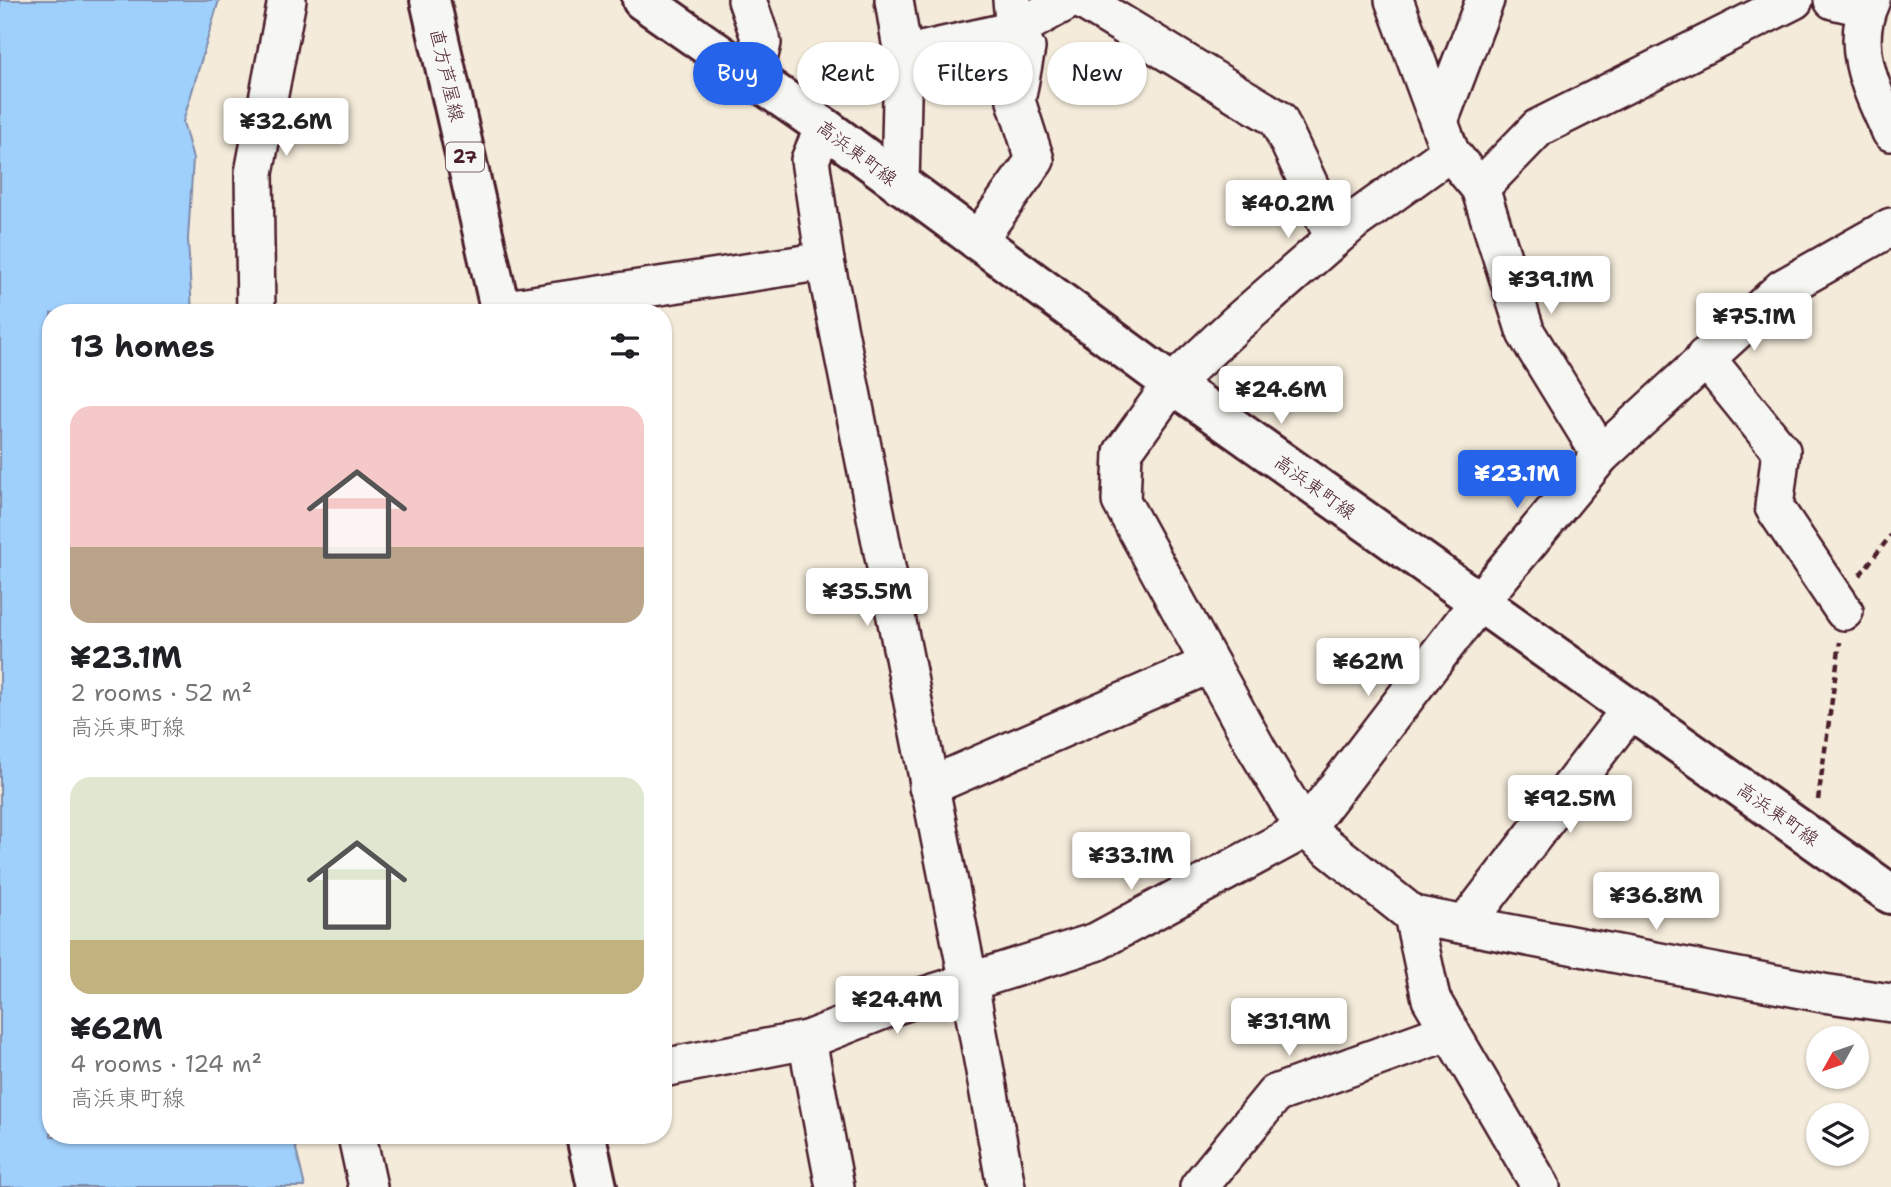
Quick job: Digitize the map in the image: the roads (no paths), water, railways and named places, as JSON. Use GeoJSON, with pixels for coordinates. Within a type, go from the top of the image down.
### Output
{"type":"FeatureCollection","features":[{"type":"Feature","properties":{"kind":"main road","name":"直方芦屋線"},"geometry":{"type":"LineString","coordinates":[[430,0],[498,304]]}},
{"type":"Feature","properties":{"kind":"main road","name":"高浜東町線"},"geometry":{"type":"LineString","coordinates":[[642,0],[704,42]]}},
{"type":"Feature","properties":{"kind":"main road","name":"高浜東町線"},"geometry":{"type":"LineString","coordinates":[[783,97],[1172,384],[1891,894]]}},
{"type":"Feature","properties":{"kind":"main road"},"geometry":{"type":"LineString","coordinates":[[588,1144],[597,1187]]}},
{"type":"Feature","properties":{"kind":"street"},"geometry":{"type":"LineString","coordinates":[[256,304],[254,173],[287,0]]}},
{"type":"Feature","properties":{"kind":"street"},"geometry":{"type":"LineString","coordinates":[[747,0],[762,42]]}},
{"type":"Feature","properties":{"kind":"street"},"geometry":{"type":"LineString","coordinates":[[894,0],[903,55],[900,185]]}},
{"type":"Feature","properties":{"kind":"street"},"geometry":{"type":"LineString","coordinates":[[903,55],[1014,15],[1069,0]]}},
{"type":"Feature","properties":{"kind":"street"},"geometry":{"type":"LineString","coordinates":[[1083,0],[1278,119],[1334,238]]}},
{"type":"Feature","properties":{"kind":"street"},"geometry":{"type":"LineString","coordinates":[[1394,0],[1445,136],[1480,188],[1526,333],[1601,455]]}},
{"type":"Feature","properties":{"kind":"street"},"geometry":{"type":"LineString","coordinates":[[1485,0],[1445,136],[1172,384],[1123,453],[1121,501],[1210,664],[1305,829],[1413,915],[1823,993],[1891,1003]]}},
{"type":"Feature","properties":{"kind":"street"},"geometry":{"type":"LineString","coordinates":[[1480,188],[1538,128],[1794,0]]}},
{"type":"Feature","properties":{"kind":"street"},"geometry":{"type":"LineString","coordinates":[[1857,3],[1861,54],[1867,79],[1891,132]]}},
{"type":"Feature","properties":{"kind":"street"},"geometry":{"type":"LineString","coordinates":[[977,241],[1035,160],[1016,101],[1026,48],[1014,15]]}},
{"type":"Feature","properties":{"kind":"street"},"geometry":{"type":"LineString","coordinates":[[824,127],[810,160],[825,261],[969,982],[1006,1187]]}},
{"type":"Feature","properties":{"kind":"street"},"geometry":{"type":"LineString","coordinates":[[672,1066],[807,1040],[897,1005],[1096,942],[1305,829],[1478,603],[1601,455],[1783,288],[1891,227]]}},
{"type":"Feature","properties":{"kind":"street"},"geometry":{"type":"LineString","coordinates":[[551,304],[825,261]]}},
{"type":"Feature","properties":{"kind":"street"},"geometry":{"type":"LineString","coordinates":[[1705,357],[1781,451],[1774,506],[1844,611]]}},
{"type":"Feature","properties":{"kind":"street"},"geometry":{"type":"LineString","coordinates":[[928,787],[1210,664]]}},
{"type":"Feature","properties":{"kind":"street"},"geometry":{"type":"LineString","coordinates":[[1465,925],[1630,710]]}},
{"type":"Feature","properties":{"kind":"street"},"geometry":{"type":"LineString","coordinates":[[1413,915],[1431,999],[1541,1187]]}},
{"type":"Feature","properties":{"kind":"street"},"geometry":{"type":"LineString","coordinates":[[1199,1187],[1275,1094],[1450,1031]]}},
{"type":"Feature","properties":{"kind":"street"},"geometry":{"type":"LineString","coordinates":[[807,1040],[835,1187]]}},
{"type":"Feature","properties":{"kind":"street"},"geometry":{"type":"LineString","coordinates":[[359,1144],[368,1187]]}},
{"type":"Feature","properties":{"kind":"water"},"geometry":{"type":"Polygon","coordinates":[[[0,0],[219,0],[183,122],[193,159],[188,239],[192,304],[42,304],[42,1144],[295,1144],[305,1187],[0,1187],[0,0]]]}}]}
